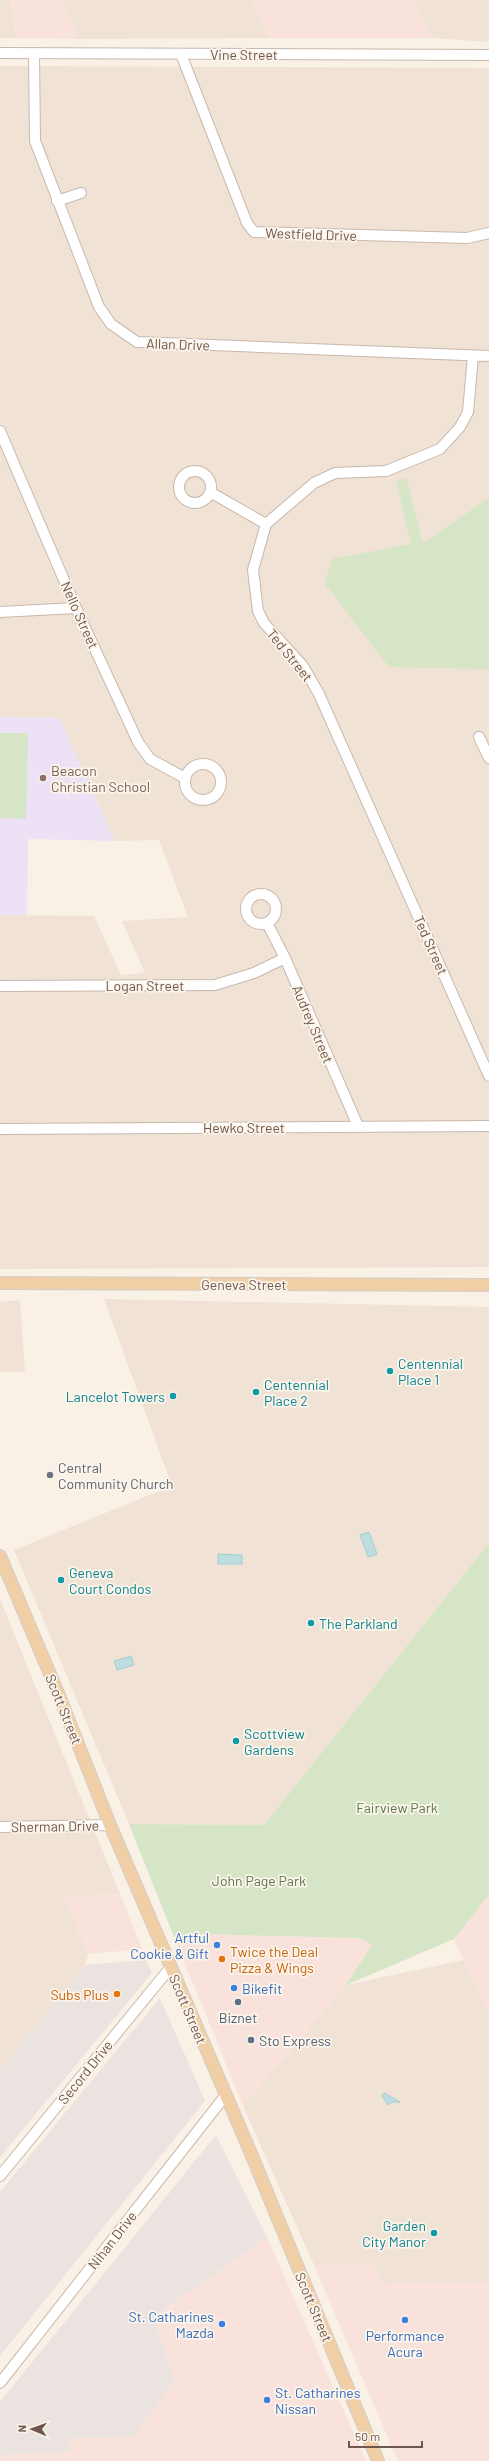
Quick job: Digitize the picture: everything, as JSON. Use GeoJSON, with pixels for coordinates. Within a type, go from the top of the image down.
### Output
{"type":"FeatureCollection","features":[{"type":"Feature","properties":{"kind":"main road","name":"Geneva Street"},"geometry":{"type":"LineString","coordinates":[[0,1283],[489,1285]]}},
{"type":"Feature","properties":{"kind":"main road","name":"Scott Street"},"geometry":{"type":"LineString","coordinates":[[0,1556],[58,1693],[110,1825],[378,2461]]}},
{"type":"Feature","properties":{"kind":"street","name":"Vine Street"},"geometry":{"type":"LineString","coordinates":[[0,53],[489,55]]}},
{"type":"Feature","properties":{"kind":"street","name":"Allan Drive"},"geometry":{"type":"LineString","coordinates":[[34,53],[35,141],[99,307],[111,324],[137,342],[489,356]]}},
{"type":"Feature","properties":{"kind":"street","name":"Westfield Drive"},"geometry":{"type":"LineString","coordinates":[[181,54],[247,223],[254,232],[468,238],[489,233]]}},
{"type":"Feature","properties":{"kind":"street"},"geometry":{"type":"LineString","coordinates":[[57,200],[81,193]]}},
{"type":"Feature","properties":{"kind":"street"},"geometry":{"type":"LineString","coordinates":[[210,492],[266,524],[314,482],[335,473],[386,471],[440,449],[460,426],[468,412],[473,356]]}},
{"type":"Feature","properties":{"kind":"street","name":"Nello Street"},"geometry":{"type":"LineString","coordinates":[[0,431],[76,608],[138,742],[150,759],[185,778]]}},
{"type":"Feature","properties":{"kind":"street","name":"Ted Street"},"geometry":{"type":"LineString","coordinates":[[266,524],[253,570],[258,611],[264,623],[303,666],[319,694],[489,1076]]}},
{"type":"Feature","properties":{"kind":"street"},"geometry":{"type":"LineString","coordinates":[[0,612],[76,608]]}},
{"type":"Feature","properties":{"kind":"street"},"geometry":{"type":"LineString","coordinates":[[479,737],[489,758]]}},
{"type":"Feature","properties":{"kind":"street","name":"Audrey Street"},"geometry":{"type":"LineString","coordinates":[[266,923],[285,958],[358,1126]]}},
{"type":"Feature","properties":{"kind":"street","name":"Logan Street"},"geometry":{"type":"LineString","coordinates":[[0,986],[216,984],[254,973],[285,958]]}},
{"type":"Feature","properties":{"kind":"street","name":"Hewko Street"},"geometry":{"type":"LineString","coordinates":[[0,1129],[489,1126]]}},
{"type":"Feature","properties":{"kind":"street","name":"Sherman Drive"},"geometry":{"type":"LineString","coordinates":[[0,1826],[110,1825]]}},
{"type":"Feature","properties":{"kind":"street","name":"Secord Drive"},"geometry":{"type":"LineString","coordinates":[[0,2176],[170,1968]]}},
{"type":"Feature","properties":{"kind":"street","name":"Nihan Drive"},"geometry":{"type":"LineString","coordinates":[[0,2383],[225,2096]]}},
{"type":"Feature","properties":{"kind":"shaded area"},"geometry":{"type":"Polygon","coordinates":[[[0,0],[10,0],[17,38],[0,38],[0,0]]]}},
{"type":"Feature","properties":{"kind":"shaded area"},"geometry":{"type":"Polygon","coordinates":[[[10,0],[63,0],[77,39],[17,38],[10,0]]]}},
{"type":"Feature","properties":{"kind":"shaded area"},"geometry":{"type":"Polygon","coordinates":[[[63,0],[250,0],[270,38],[77,39],[63,0]]]}},
{"type":"Feature","properties":{"kind":"shaded area"},"geometry":{"type":"Polygon","coordinates":[[[250,0],[412,0],[433,38],[270,38],[250,0]]]}},
{"type":"Feature","properties":{"kind":"shaded area"},"geometry":{"type":"Polygon","coordinates":[[[412,0],[489,0],[489,42],[433,38],[412,0]]]}},
{"type":"Feature","properties":{"kind":"shaded area"},"geometry":{"type":"Polygon","coordinates":[[[0,66],[489,68],[489,1267],[0,1269],[0,915],[94,916],[121,975],[145,973],[122,921],[188,917],[159,840],[115,841],[59,718],[0,717],[0,66]]]}},
{"type":"Feature","properties":{"kind":"shaded area","name":"Beacon Christian School"},"geometry":{"type":"Polygon","coordinates":[[[0,717],[59,718],[115,841],[28,839],[27,915],[0,915],[0,717]]]}},
{"type":"Feature","properties":{"kind":"shaded area"},"geometry":{"type":"Polygon","coordinates":[[[104,1299],[489,1307],[489,1543],[264,1825],[129,1824],[14,1550],[172,1486],[104,1299]]]}},
{"type":"Feature","properties":{"kind":"shaded area"},"geometry":{"type":"Polygon","coordinates":[[[20,1300],[25,1372],[0,1372],[0,1302],[20,1300]]]}},
{"type":"Feature","properties":{"kind":"shaded area"},"geometry":{"type":"Polygon","coordinates":[[[0,1599],[120,1894],[64,1896],[88,1954],[85,1965],[0,2071],[0,1599]]]}},
{"type":"Feature","properties":{"kind":"shaded area"},"geometry":{"type":"Polygon","coordinates":[[[120,1894],[142,1949],[88,1954],[64,1896],[120,1894]]]}},
{"type":"Feature","properties":{"kind":"shaded area"},"geometry":{"type":"Polygon","coordinates":[[[489,1895],[489,2016],[454,1939],[489,1895]]]}},
{"type":"Feature","properties":{"kind":"shaded area"},"geometry":{"type":"Polygon","coordinates":[[[193,1934],[360,1938],[372,1945],[346,1985],[243,2106],[174,1937],[193,1934]]]}},
{"type":"Feature","properties":{"kind":"shaded area"},"geometry":{"type":"Polygon","coordinates":[[[146,1960],[152,1973],[0,2157],[0,2071],[85,1965],[146,1960]]]}},
{"type":"Feature","properties":{"kind":"shaded area"},"geometry":{"type":"Polygon","coordinates":[[[464,1960],[489,2016],[489,2282],[382,2283],[372,2263],[314,2265],[243,2106],[346,1985],[464,1960]]]}},
{"type":"Feature","properties":{"kind":"shaded area"},"geometry":{"type":"Polygon","coordinates":[[[160,1998],[205,2101],[0,2356],[0,2192],[160,1998]]]}},
{"type":"Feature","properties":{"kind":"shaded area"},"geometry":{"type":"Polygon","coordinates":[[[216,2135],[267,2237],[153,2317],[175,2380],[133,2437],[70,2438],[69,2452],[0,2455],[0,2402],[216,2135]]]}},
{"type":"Feature","properties":{"kind":"shaded area"},"geometry":{"type":"Polygon","coordinates":[[[267,2237],[366,2461],[0,2461],[0,2455],[69,2452],[70,2438],[133,2437],[175,2380],[153,2317],[267,2237]]]}},
{"type":"Feature","properties":{"kind":"shaded area"},"geometry":{"type":"Polygon","coordinates":[[[372,2263],[382,2283],[489,2282],[489,2461],[398,2461],[314,2265],[372,2263]]]}},
{"type":"Feature","properties":{"kind":"green space"},"geometry":{"type":"Polygon","coordinates":[[[406,478],[423,543],[489,498],[489,669],[389,667],[325,584],[332,559],[411,544],[396,481],[406,478]]]}},
{"type":"Feature","properties":{"kind":"green space"},"geometry":{"type":"Polygon","coordinates":[[[0,733],[28,733],[26,819],[0,818],[0,733]]]}},
{"type":"Feature","properties":{"kind":"green space","name":"Fairview Park"},"geometry":{"type":"Polygon","coordinates":[[[489,1543],[489,1895],[454,1939],[346,1985],[372,1945],[360,1938],[193,1934],[174,1937],[129,1824],[264,1825],[489,1543]]]}},
{"type":"Feature","properties":{"kind":"water"},"geometry":{"type":"Polygon","coordinates":[[[369,1532],[377,1554],[368,1557],[360,1535],[369,1532]]]}},
{"type":"Feature","properties":{"kind":"water"},"geometry":{"type":"Polygon","coordinates":[[[218,1554],[242,1555],[242,1564],[218,1564],[218,1554]]]}},
{"type":"Feature","properties":{"kind":"water"},"geometry":{"type":"Polygon","coordinates":[[[131,1656],[134,1665],[117,1670],[114,1661],[131,1656]]]}},
{"type":"Feature","properties":{"kind":"water"},"geometry":{"type":"Polygon","coordinates":[[[384,2093],[400,2102],[392,2102],[388,2105],[382,2096],[384,2093]]]}},
{"type":"Feature","properties":{"kind":"place","name":"Beacon Christian School"},"geometry":{"type":"Point","coordinates":[43,778]}},
{"type":"Feature","properties":{"kind":"place","name":"Centennial Place 1"},"geometry":{"type":"Point","coordinates":[390,1371]}},
{"type":"Feature","properties":{"kind":"place","name":"Centennial Place 2"},"geometry":{"type":"Point","coordinates":[256,1392]}},
{"type":"Feature","properties":{"kind":"place","name":"Lancelot Towers"},"geometry":{"type":"Point","coordinates":[173,1396]}},
{"type":"Feature","properties":{"kind":"place","name":"Central Community Church"},"geometry":{"type":"Point","coordinates":[50,1475]}},
{"type":"Feature","properties":{"kind":"place","name":"Geneva Court Condos"},"geometry":{"type":"Point","coordinates":[61,1580]}},
{"type":"Feature","properties":{"kind":"place","name":"The Parkland"},"geometry":{"type":"Point","coordinates":[311,1623]}},
{"type":"Feature","properties":{"kind":"place","name":"Scottview Gardens"},"geometry":{"type":"Point","coordinates":[236,1741]}},
{"type":"Feature","properties":{"kind":"place","name":"Artful Cookie & Gift"},"geometry":{"type":"Point","coordinates":[217,1945]}},
{"type":"Feature","properties":{"kind":"place","name":"Twice the Deal Pizza & Wings"},"geometry":{"type":"Point","coordinates":[222,1959]}},
{"type":"Feature","properties":{"kind":"place","name":"Bikefit"},"geometry":{"type":"Point","coordinates":[234,1988]}},
{"type":"Feature","properties":{"kind":"place","name":"Subs Plus"},"geometry":{"type":"Point","coordinates":[117,1994]}},
{"type":"Feature","properties":{"kind":"place","name":"Biznet"},"geometry":{"type":"Point","coordinates":[238,2002]}},
{"type":"Feature","properties":{"kind":"place","name":"Sto Express"},"geometry":{"type":"Point","coordinates":[251,2040]}},
{"type":"Feature","properties":{"kind":"place","name":"Garden City Manor"},"geometry":{"type":"Point","coordinates":[434,2233]}},
{"type":"Feature","properties":{"kind":"place","name":"Performance Acura"},"geometry":{"type":"Point","coordinates":[405,2320]}},
{"type":"Feature","properties":{"kind":"place","name":"St. Catharines Mazda"},"geometry":{"type":"Point","coordinates":[222,2324]}},
{"type":"Feature","properties":{"kind":"place","name":"St. Catharines Nissan"},"geometry":{"type":"Point","coordinates":[267,2400]}},
{"type":"Feature","properties":{"kind":"park label","name":"John Page Park"},"geometry":{"type":"Point","coordinates":[259,1880]}}]}
